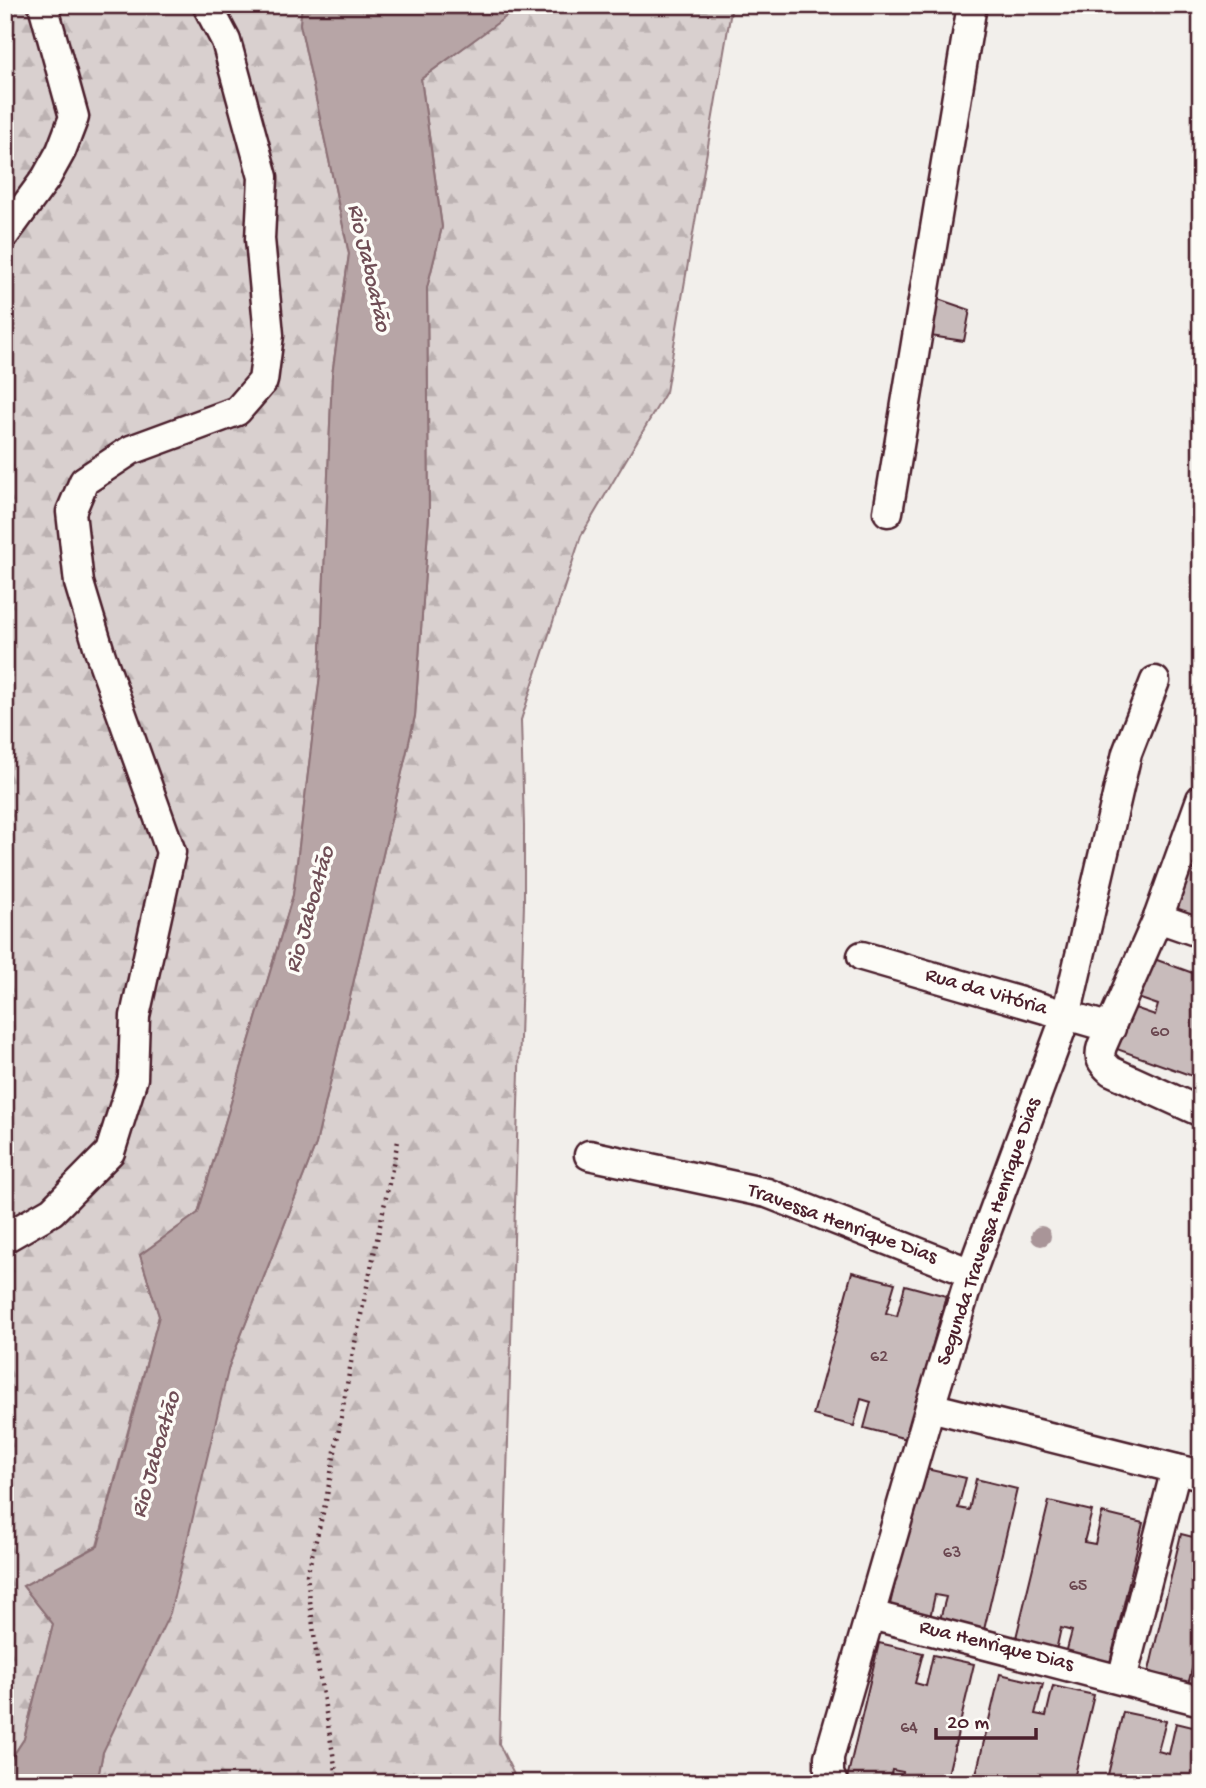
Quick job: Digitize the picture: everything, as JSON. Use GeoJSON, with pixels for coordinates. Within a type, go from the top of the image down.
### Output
{"type":"FeatureCollection","features":[{"type":"Feature","properties":{"kind":"street"},"geometry":{"type":"LineString","coordinates":[[5,234],[46,178],[61,151],[74,117],[43,5]]}},
{"type":"Feature","properties":{"kind":"street"},"geometry":{"type":"LineString","coordinates":[[5,1238],[52,1211],[110,1152],[133,1078],[135,1016],[171,852],[109,680],[79,583],[71,512],[85,481],[131,450],[237,411],[263,381],[269,335],[261,239],[262,177],[226,41],[207,5]]}},
{"type":"Feature","properties":{"kind":"street"},"geometry":{"type":"LineString","coordinates":[[888,512],[972,5]]}},
{"type":"Feature","properties":{"kind":"street","name":"Segunda Travessa Henrique Dias"},"geometry":{"type":"LineString","coordinates":[[833,1783],[829,1774],[829,1757],[930,1406],[971,1273],[1066,1016],[1127,753],[1155,681]]}},
{"type":"Feature","properties":{"kind":"street"},"geometry":{"type":"LineString","coordinates":[[1201,799],[1158,918],[1100,1052],[1105,1065],[1111,1071],[1201,1112]]}},
{"type":"Feature","properties":{"kind":"street"},"geometry":{"type":"LineString","coordinates":[[1158,918],[1201,933]]}},
{"type":"Feature","properties":{"kind":"street","name":"Rua da Vitória"},"geometry":{"type":"LineString","coordinates":[[862,956],[1111,1028]]}},
{"type":"Feature","properties":{"kind":"street","name":"Travessa Henrique Dias"},"geometry":{"type":"LineString","coordinates":[[589,1155],[767,1193],[971,1273]]}},
{"type":"Feature","properties":{"kind":"street"},"geometry":{"type":"LineString","coordinates":[[930,1406],[1188,1472],[1122,1679]]}},
{"type":"Feature","properties":{"kind":"street","name":"Rua Henrique Dias"},"geometry":{"type":"LineString","coordinates":[[871,1615],[1201,1701]]}},
{"type":"Feature","properties":{"kind":"path"},"geometry":{"type":"LineString","coordinates":[[338,1783],[317,1660],[307,1575],[326,1501],[352,1357],[398,1141]]}},
{"type":"Feature","properties":{"kind":"green space"},"geometry":{"type":"Polygon","coordinates":[[[5,5],[302,5],[300,24],[349,254],[332,375],[320,675],[293,895],[198,1213],[140,1255],[159,1316],[97,1546],[23,1586],[53,1624],[24,1739],[5,1768],[5,5]]]}},
{"type":"Feature","properties":{"kind":"green space"},"geometry":{"type":"Polygon","coordinates":[[[513,5],[732,5],[666,392],[581,536],[521,720],[524,903],[499,1744],[518,1783],[97,1783],[103,1752],[229,1366],[316,1144],[415,716],[429,515],[427,288],[442,227],[421,79],[510,13],[513,5]]]}},
{"type":"Feature","properties":{"kind":"water","name":"Rio Jaboatão"},"geometry":{"type":"Polygon","coordinates":[[[302,5],[513,5],[511,13],[421,79],[442,227],[427,288],[429,515],[415,716],[316,1144],[229,1366],[170,1613],[103,1752],[97,1783],[5,1783],[5,1768],[24,1739],[53,1624],[23,1586],[98,1546],[159,1316],[140,1255],[198,1213],[293,895],[320,675],[332,375],[349,254],[300,24],[302,5]]]}},
{"type":"Feature","properties":{"kind":"building"},"geometry":{"type":"Polygon","coordinates":[[[932,297],[970,310],[964,341],[917,334],[932,297]]]}},
{"type":"Feature","properties":{"kind":"building"},"geometry":{"type":"Polygon","coordinates":[[[1180,865],[1201,872],[1201,920],[1165,907],[1180,865]]]}},
{"type":"Feature","properties":{"kind":"building"},"geometry":{"type":"Polygon","coordinates":[[[1146,956],[1201,976],[1201,1079],[1114,1048],[1129,1006],[1155,1015],[1158,1005],[1132,996],[1146,956]]]}},
{"type":"Feature","properties":{"kind":"building"},"geometry":{"type":"Polygon","coordinates":[[[852,1272],[895,1283],[886,1313],[897,1316],[905,1285],[946,1296],[907,1439],[864,1428],[871,1402],[861,1399],[854,1426],[813,1415],[852,1272]]]}},
{"type":"Feature","properties":{"kind":"building"},"geometry":{"type":"Polygon","coordinates":[[[922,1468],[966,1478],[958,1508],[969,1510],[976,1479],[1017,1489],[983,1634],[939,1623],[946,1597],[935,1595],[929,1622],[888,1613],[922,1468]]]}},
{"type":"Feature","properties":{"kind":"building"},"geometry":{"type":"Polygon","coordinates":[[[1049,1501],[1092,1511],[1084,1542],[1095,1544],[1102,1513],[1143,1523],[1109,1667],[1065,1657],[1072,1631],[1061,1628],[1055,1655],[1014,1646],[1049,1501]]]}},
{"type":"Feature","properties":{"kind":"building"},"geometry":{"type":"Polygon","coordinates":[[[1181,1534],[1201,1539],[1201,1663],[1194,1661],[1187,1689],[1147,1679],[1181,1534]]]}},
{"type":"Feature","properties":{"kind":"building"},"geometry":{"type":"Polygon","coordinates":[[[879,1643],[923,1653],[915,1683],[926,1686],[933,1655],[974,1664],[946,1783],[900,1783],[903,1772],[892,1770],[889,1783],[846,1783],[879,1643]]]}},
{"type":"Feature","properties":{"kind":"building"},"geometry":{"type":"Polygon","coordinates":[[[1000,1674],[1043,1684],[1035,1714],[1046,1716],[1053,1686],[1094,1695],[1073,1783],[974,1783],[1000,1674]]]}},
{"type":"Feature","properties":{"kind":"building"},"geometry":{"type":"Polygon","coordinates":[[[1123,1712],[1166,1721],[1158,1751],[1169,1754],[1176,1723],[1201,1729],[1201,1783],[1106,1783],[1123,1712]]]}}]}
